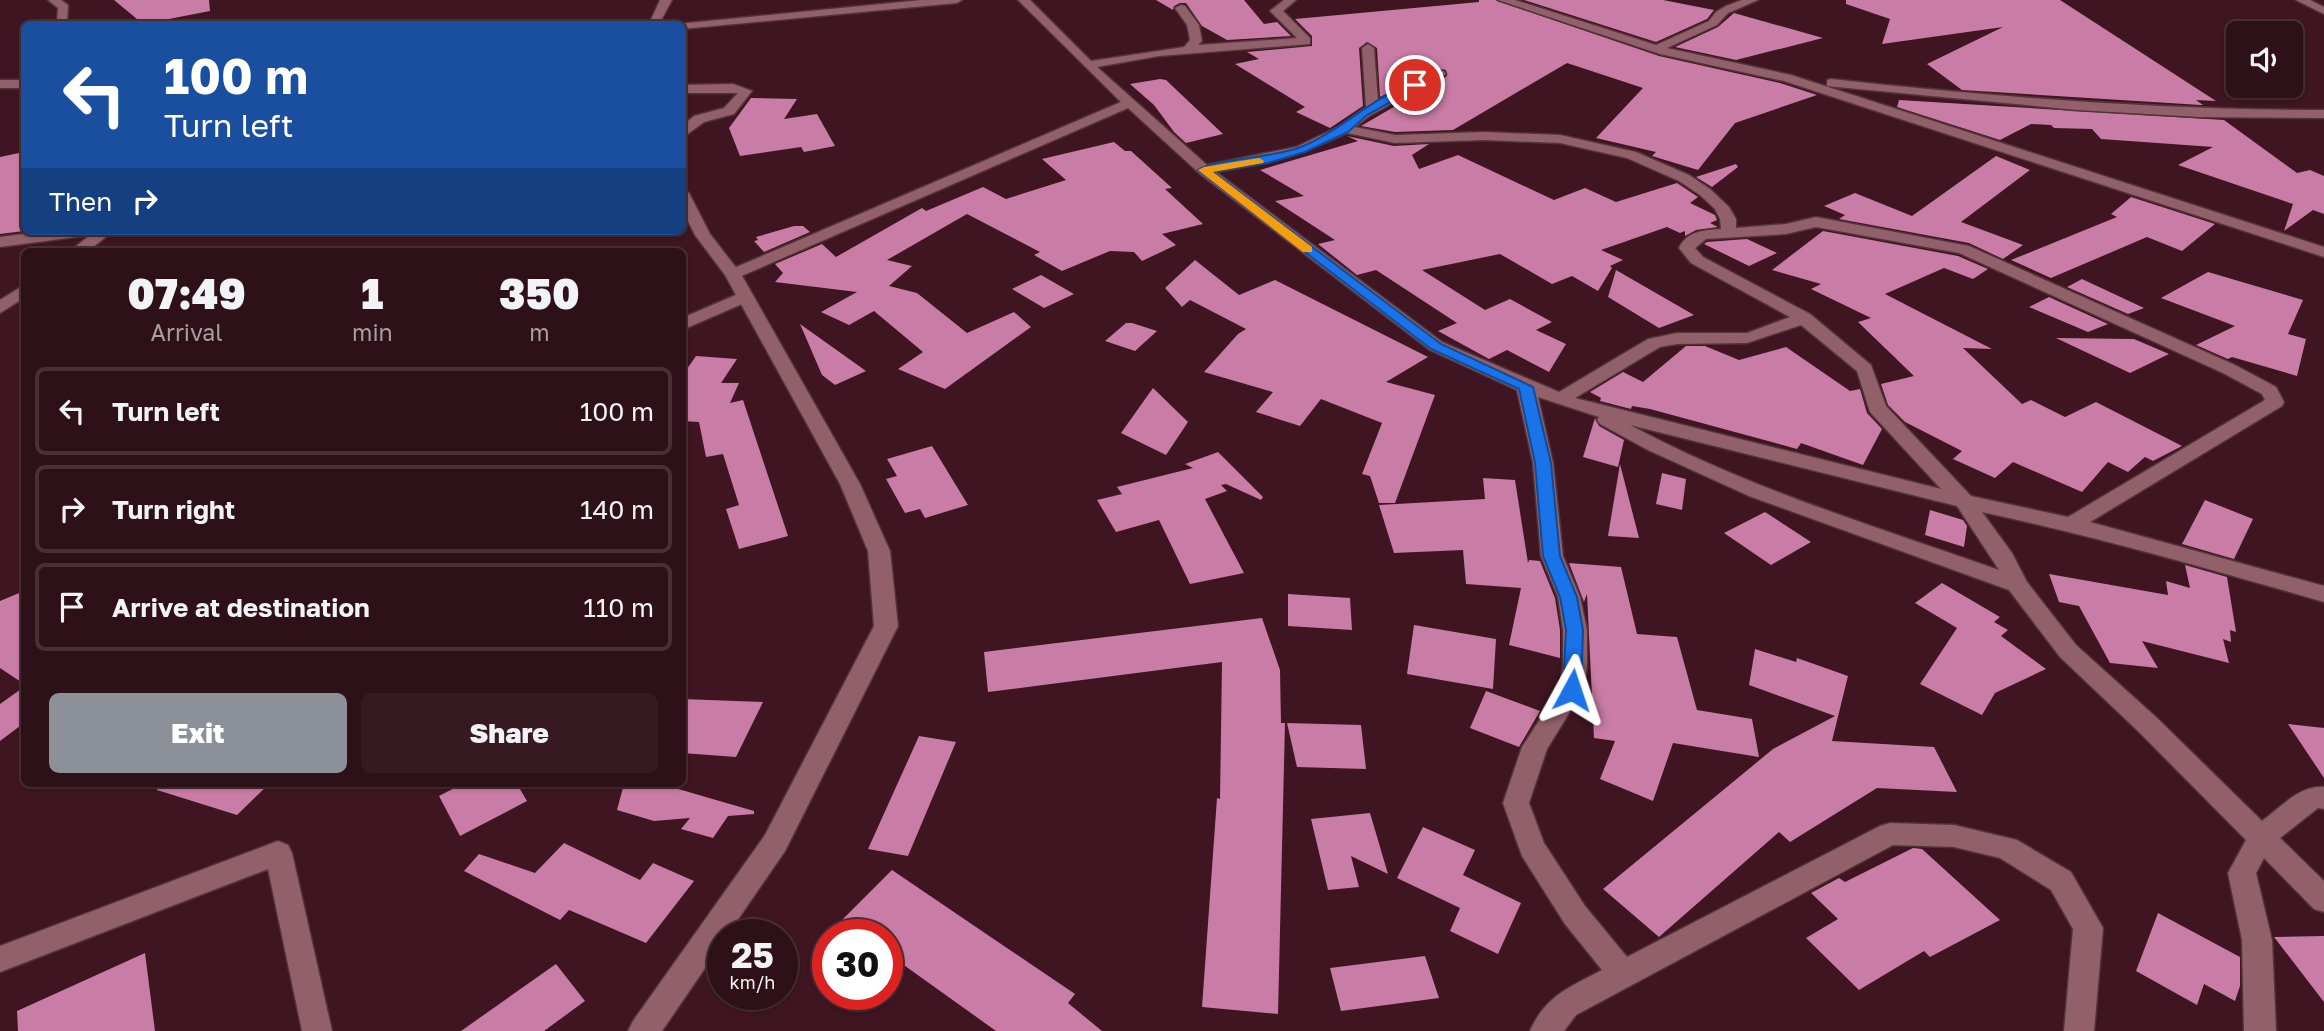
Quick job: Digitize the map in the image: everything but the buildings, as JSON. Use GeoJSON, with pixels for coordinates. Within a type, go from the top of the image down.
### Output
{"type":"FeatureCollection","features":[{"type":"Feature","properties":{"kind":"street"},"geometry":{"type":"LineString","coordinates":[[53,0],[64,7],[62,21]]}},
{"type":"Feature","properties":{"kind":"street"},"geometry":{"type":"LineString","coordinates":[[656,21],[666,0]]}},
{"type":"Feature","properties":{"kind":"street"},"geometry":{"type":"LineString","coordinates":[[686,26],[957,0]]}},
{"type":"Feature","properties":{"kind":"street"},"geometry":{"type":"LineString","coordinates":[[1024,0],[1088,65],[1204,170],[1436,346],[1526,387],[1586,408],[1646,443],[1778,499],[2017,585]]}},
{"type":"Feature","properties":{"kind":"street"},"geometry":{"type":"LineString","coordinates":[[1088,65],[1123,57],[1306,41],[1276,11],[1291,0]]}},
{"type":"Feature","properties":{"kind":"street"},"geometry":{"type":"LineString","coordinates":[[1504,0],[1657,49],[1787,78],[2324,252]]}},
{"type":"Feature","properties":{"kind":"street"},"geometry":{"type":"LineString","coordinates":[[1657,49],[1680,36],[1713,23],[1723,10],[1752,0]]}},
{"type":"Feature","properties":{"kind":"street"},"geometry":{"type":"LineString","coordinates":[[2304,1],[2324,2]]}},
{"type":"Feature","properties":{"kind":"street"},"geometry":{"type":"LineString","coordinates":[[2304,1],[2324,11]]}},
{"type":"Feature","properties":{"kind":"street"},"geometry":{"type":"LineString","coordinates":[[1181,8],[1193,25],[1196,41],[1186,51]]}},
{"type":"Feature","properties":{"kind":"street"},"geometry":{"type":"LineString","coordinates":[[1368,48],[1368,86],[1373,108]]}},
{"type":"Feature","properties":{"kind":"street"},"geometry":{"type":"LineString","coordinates":[[1204,170],[1268,159],[1301,150],[1345,130],[1373,108],[1440,74]]}},
{"type":"Feature","properties":{"kind":"street"},"geometry":{"type":"LineString","coordinates":[[1787,78],[1972,99],[2095,108],[2262,115],[2324,114]]}},
{"type":"Feature","properties":{"kind":"street"},"geometry":{"type":"LineString","coordinates":[[0,84],[21,84]]}},
{"type":"Feature","properties":{"kind":"street"},"geometry":{"type":"LineString","coordinates":[[686,89],[733,88],[746,91],[729,111],[699,119],[686,130]]}},
{"type":"Feature","properties":{"kind":"street"},"geometry":{"type":"LineString","coordinates":[[733,274],[1129,103]]}},
{"type":"Feature","properties":{"kind":"street"},"geometry":{"type":"LineString","coordinates":[[1345,130],[1395,139],[1484,136],[1534,141],[1560,139],[1631,155],[1684,178],[1705,192],[1721,207],[1728,219],[1729,232]]}},
{"type":"Feature","properties":{"kind":"street"},"geometry":{"type":"LineString","coordinates":[[645,1031],[775,843],[886,626],[879,551],[850,484],[733,274],[703,235],[686,201]]}},
{"type":"Feature","properties":{"kind":"street"},"geometry":{"type":"LineString","coordinates":[[2071,524],[2275,402],[2269,391],[2229,369],[1963,249],[1816,222],[1786,229],[1703,235],[1690,241],[1687,248],[1697,260],[1804,318],[1865,369],[1877,408],[1964,501],[2004,558],[2017,585],[2068,651],[2148,725],[2324,900]]}},
{"type":"Feature","properties":{"kind":"street"},"geometry":{"type":"LineString","coordinates":[[0,242],[53,235]]}},
{"type":"Feature","properties":{"kind":"street"},"geometry":{"type":"LineString","coordinates":[[82,248],[100,235]]}},
{"type":"Feature","properties":{"kind":"street"},"geometry":{"type":"LineString","coordinates":[[0,308],[21,292]]}},
{"type":"Feature","properties":{"kind":"street"},"geometry":{"type":"LineString","coordinates":[[686,324],[745,296]]}},
{"type":"Feature","properties":{"kind":"street"},"geometry":{"type":"LineString","coordinates":[[1562,398],[1654,343],[1671,337],[1721,340],[1750,337],[1804,318]]}},
{"type":"Feature","properties":{"kind":"street"},"geometry":{"type":"LineString","coordinates":[[1526,387],[1543,463],[1552,556],[1569,597],[1575,630],[1575,665],[1572,690],[1535,747],[1516,803],[1532,848],[1575,915],[1623,974]]}},
{"type":"Feature","properties":{"kind":"street"},"geometry":{"type":"LineString","coordinates":[[1586,408],[1964,501],[2071,524],[2217,562],[2324,594]]}},
{"type":"Feature","properties":{"kind":"street"},"geometry":{"type":"LineString","coordinates":[[2260,1031],[2257,940],[2242,873],[2261,837],[2313,797],[2324,797]]}},
{"type":"Feature","properties":{"kind":"street"},"geometry":{"type":"LineString","coordinates":[[1545,1031],[1565,1004],[1890,834],[1954,836],[2007,848],[2061,881],[2088,928],[2079,1031]]}},
{"type":"Feature","properties":{"kind":"street"},"geometry":{"type":"LineString","coordinates":[[0,959],[278,853],[317,1031]]}},
{"type":"Feature","properties":{"kind":"slow traffic"},"geometry":{"type":"LineString","coordinates":[[1259,161],[1204,170],[1307,249]]}},
{"type":"Feature","properties":{"kind":"route"},"geometry":{"type":"LineString","coordinates":[[1415,85],[1364,113],[1345,130],[1301,150],[1268,159],[1204,170],[1436,346],[1526,387],[1543,463],[1552,556],[1569,597],[1575,630],[1572,690]]}}]}
